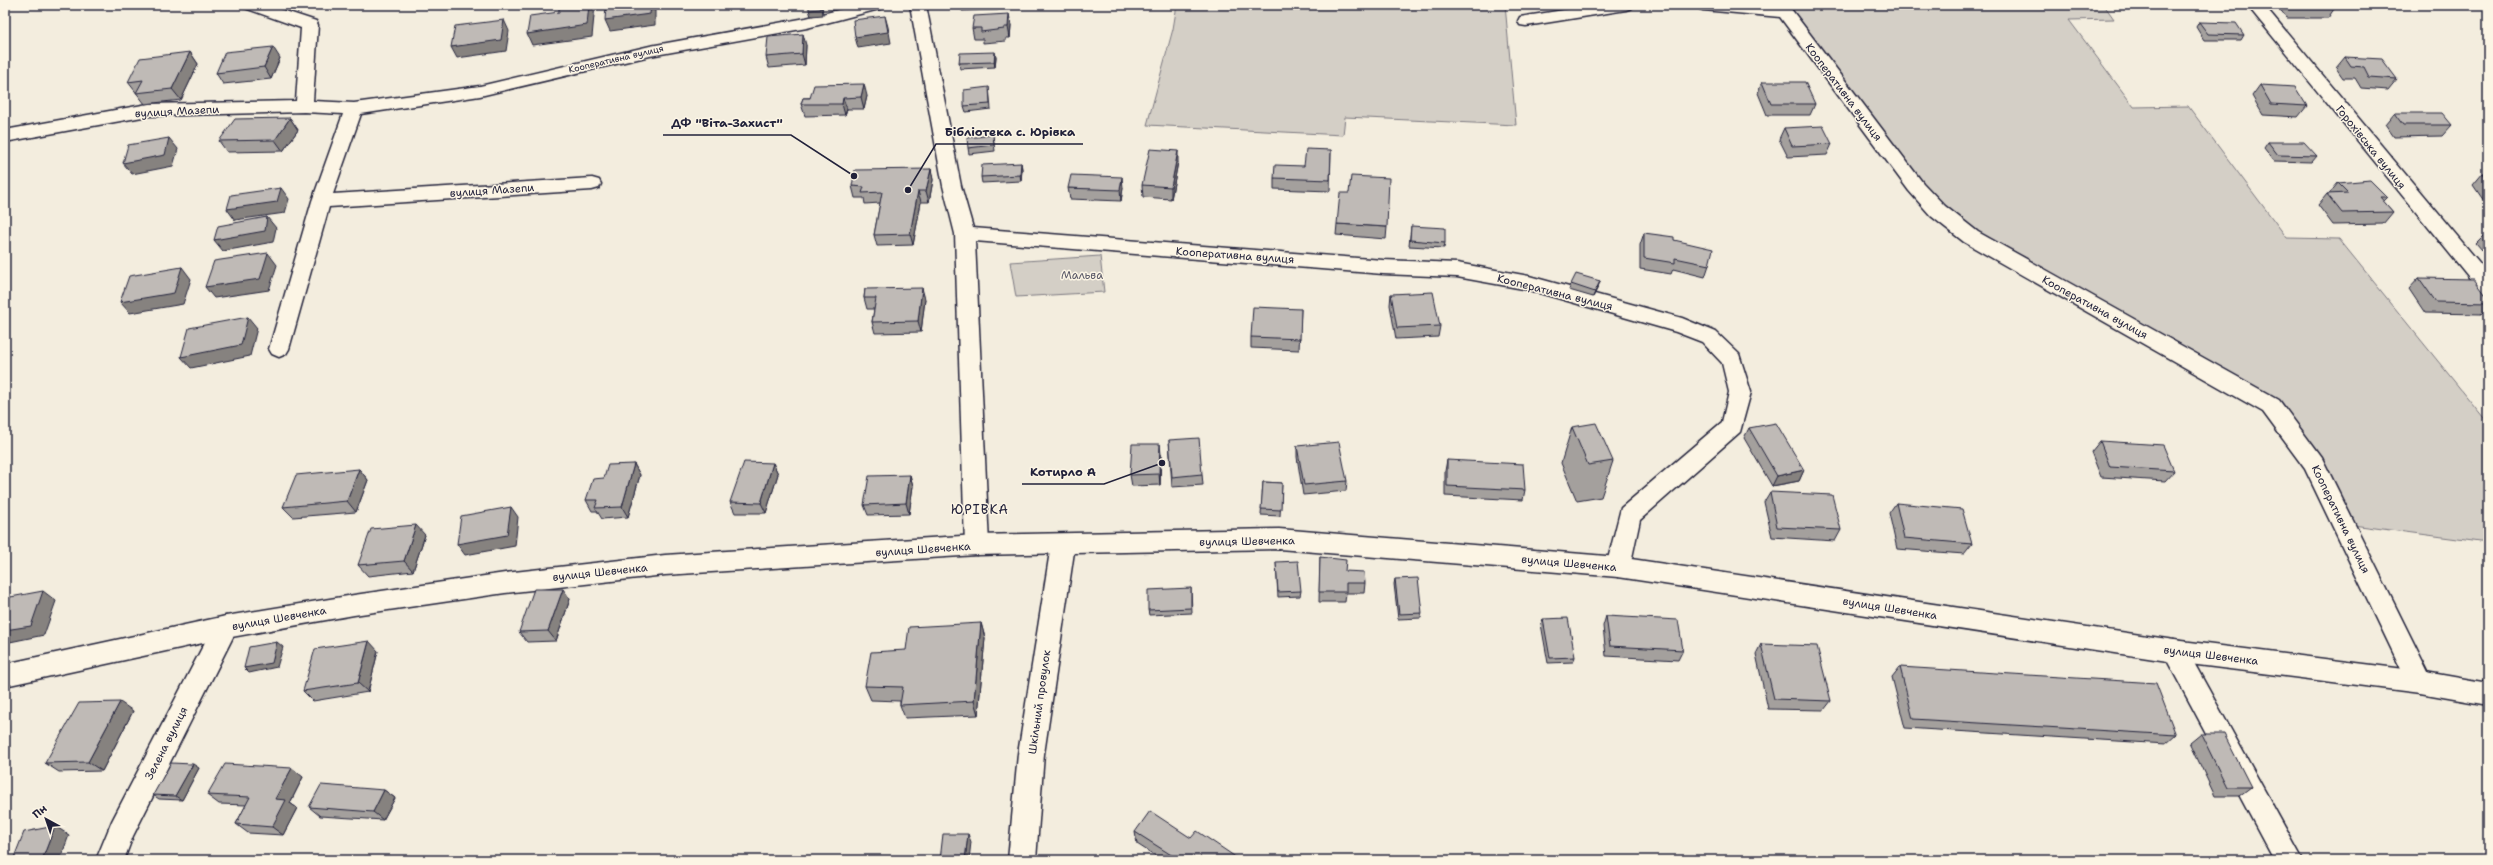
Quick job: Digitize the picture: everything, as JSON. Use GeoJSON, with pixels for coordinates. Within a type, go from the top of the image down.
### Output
{"type":"FeatureCollection","features":[{"type":"Feature","properties":{"kind":"street"},"geometry":{"type":"LineString","coordinates":[[251,5],[310,24],[304,106]]}},
{"type":"Feature","properties":{"kind":"street","name":"Кооперативна вулиця"},"geometry":{"type":"LineString","coordinates":[[354,109],[480,91],[650,51],[807,23],[877,5]]}},
{"type":"Feature","properties":{"kind":"street"},"geometry":{"type":"LineString","coordinates":[[918,5],[952,186],[965,234],[977,545]]}},
{"type":"Feature","properties":{"kind":"street"},"geometry":{"type":"LineString","coordinates":[[1526,21],[1626,5]]}},
{"type":"Feature","properties":{"kind":"street","name":"Кооперативна вулиця"},"geometry":{"type":"LineString","coordinates":[[1702,5],[1785,14],[1916,187],[1938,211],[1971,237],[2271,406],[2314,464],[2420,682]]}},
{"type":"Feature","properties":{"kind":"street","name":"Горохівська вулиця"},"geometry":{"type":"LineString","coordinates":[[2255,5],[2488,287]]}},
{"type":"Feature","properties":{"kind":"street","name":"вулиця Мазепи"},"geometry":{"type":"LineString","coordinates":[[5,136],[148,110],[304,106],[354,109]]}},
{"type":"Feature","properties":{"kind":"street"},"geometry":{"type":"LineString","coordinates":[[279,349],[321,201],[354,109]]}},
{"type":"Feature","properties":{"kind":"street","name":"вулиця Мазепи"},"geometry":{"type":"LineString","coordinates":[[321,201],[592,184]]}},
{"type":"Feature","properties":{"kind":"street","name":"Кооперативна вулиця"},"geometry":{"type":"LineString","coordinates":[[965,234],[1383,267],[1457,270],[1529,283],[1682,326],[1709,337],[1732,360],[1740,392],[1732,426],[1629,515],[1618,567]]}},
{"type":"Feature","properties":{"kind":"street","name":"вулиця Шевченка"},"geometry":{"type":"LineString","coordinates":[[5,675],[226,627],[505,583],[665,565],[977,545],[1063,545],[1279,539],[1618,567],[2174,651],[2420,682],[2488,694]]}},
{"type":"Feature","properties":{"kind":"street","name":"Шкільний провулок"},"geometry":{"type":"LineString","coordinates":[[1022,860],[1031,754],[1063,545]]}},
{"type":"Feature","properties":{"kind":"street","name":"Зелена вулиця"},"geometry":{"type":"LineString","coordinates":[[110,860],[122,830],[226,627]]}},
{"type":"Feature","properties":{"kind":"street"},"geometry":{"type":"LineString","coordinates":[[2174,651],[2289,860]]}},
{"type":"Feature","properties":{"kind":"green space"},"geometry":{"type":"Polygon","coordinates":[[[1177,5],[1505,5],[1516,125],[1345,117],[1343,135],[1147,125],[1173,29],[1177,5]]]}},
{"type":"Feature","properties":{"kind":"green space"},"geometry":{"type":"Polygon","coordinates":[[[1797,5],[2104,5],[2114,19],[2069,20],[2134,107],[2188,106],[2287,238],[2339,239],[2488,423],[2488,543],[2345,524],[2271,406],[1938,211],[1785,13],[1797,5]]]}},
{"type":"Feature","properties":{"kind":"green space","name":"Мальва"},"geometry":{"type":"Polygon","coordinates":[[[1100,256],[1104,292],[1016,297],[1010,262],[1100,256]]]}},
{"type":"Feature","properties":{"kind":"building"},"geometry":{"type":"Polygon","coordinates":[[[559,5],[589,5],[587,25],[527,34],[530,16],[559,12],[559,5]]]}},
{"type":"Feature","properties":{"kind":"building"},"geometry":{"type":"Polygon","coordinates":[[[651,5],[650,14],[605,20],[606,6],[651,5]]]}},
{"type":"Feature","properties":{"kind":"building"},"geometry":{"type":"Polygon","coordinates":[[[809,5],[821,5],[821,9],[809,10],[809,5]]]}},
{"type":"Feature","properties":{"kind":"building"},"geometry":{"type":"Polygon","coordinates":[[[2293,5],[2334,5],[2336,6],[2295,7],[2293,5]]]}},
{"type":"Feature","properties":{"kind":"building"},"geometry":{"type":"Polygon","coordinates":[[[1009,14],[1008,27],[1004,27],[1004,29],[981,32],[981,28],[972,28],[974,16],[1009,14]]]}},
{"type":"Feature","properties":{"kind":"building"},"geometry":{"type":"Polygon","coordinates":[[[885,16],[888,32],[855,37],[853,20],[885,16]]]}},
{"type":"Feature","properties":{"kind":"building"},"geometry":{"type":"Polygon","coordinates":[[[504,20],[501,40],[451,47],[455,26],[504,20]]]}},
{"type":"Feature","properties":{"kind":"building"},"geometry":{"type":"Polygon","coordinates":[[[2199,22],[2236,23],[2244,35],[2208,34],[2199,22]]]}},
{"type":"Feature","properties":{"kind":"building"},"geometry":{"type":"Polygon","coordinates":[[[803,34],[802,54],[766,57],[768,37],[803,34]]]}},
{"type":"Feature","properties":{"kind":"building"},"geometry":{"type":"Polygon","coordinates":[[[273,47],[264,67],[216,73],[225,52],[273,47]]]}},
{"type":"Feature","properties":{"kind":"building"},"geometry":{"type":"Polygon","coordinates":[[[190,52],[172,89],[136,93],[143,80],[128,82],[140,58],[190,52]]]}},
{"type":"Feature","properties":{"kind":"building"},"geometry":{"type":"Polygon","coordinates":[[[995,52],[994,62],[959,63],[960,53],[995,52]]]}},
{"type":"Feature","properties":{"kind":"building"},"geometry":{"type":"Polygon","coordinates":[[[2345,57],[2382,59],[2397,79],[2369,77],[2364,67],[2351,66],[2345,57]]]}},
{"type":"Feature","properties":{"kind":"building"},"geometry":{"type":"Polygon","coordinates":[[[1762,82],[1805,82],[1815,104],[1771,104],[1762,82]]]}},
{"type":"Feature","properties":{"kind":"building"},"geometry":{"type":"Polygon","coordinates":[[[864,84],[861,97],[843,98],[842,104],[801,104],[803,98],[810,98],[814,85],[864,84]]]}},
{"type":"Feature","properties":{"kind":"building"},"geometry":{"type":"Polygon","coordinates":[[[2260,85],[2295,87],[2307,106],[2271,104],[2260,85]]]}},
{"type":"Feature","properties":{"kind":"building"},"geometry":{"type":"Polygon","coordinates":[[[989,87],[990,104],[964,106],[964,90],[989,87]]]}},
{"type":"Feature","properties":{"kind":"building"},"geometry":{"type":"Polygon","coordinates":[[[2394,113],[2442,113],[2452,125],[2403,125],[2394,113]]]}},
{"type":"Feature","properties":{"kind":"building"},"geometry":{"type":"Polygon","coordinates":[[[290,118],[275,140],[219,141],[235,119],[290,118]]]}},
{"type":"Feature","properties":{"kind":"building"},"geometry":{"type":"Polygon","coordinates":[[[1823,126],[1832,144],[1792,146],[1784,128],[1823,126]]]}},
{"type":"Feature","properties":{"kind":"building"},"geometry":{"type":"Polygon","coordinates":[[[993,135],[994,145],[968,148],[967,138],[993,135]]]}},
{"type":"Feature","properties":{"kind":"building"},"geometry":{"type":"Polygon","coordinates":[[[169,138],[165,155],[123,163],[128,145],[169,138]]]}},
{"type":"Feature","properties":{"kind":"building"},"geometry":{"type":"Polygon","coordinates":[[[2268,142],[2304,142],[2317,156],[2278,155],[2268,142]]]}},
{"type":"Feature","properties":{"kind":"building"},"geometry":{"type":"Polygon","coordinates":[[[1150,149],[1178,151],[1171,187],[1142,185],[1150,149]]]}},
{"type":"Feature","properties":{"kind":"building"},"geometry":{"type":"Polygon","coordinates":[[[1306,149],[1331,150],[1330,180],[1274,178],[1275,165],[1304,166],[1306,149]]]}},
{"type":"Feature","properties":{"kind":"building"},"geometry":{"type":"Polygon","coordinates":[[[1021,163],[1020,175],[981,177],[982,165],[1021,163]]]}},
{"type":"Feature","properties":{"kind":"building"},"geometry":{"type":"Polygon","coordinates":[[[931,169],[926,191],[918,191],[910,234],[874,235],[882,192],[862,193],[864,187],[852,186],[855,170],[931,169]]]}},
{"type":"Feature","properties":{"kind":"building"},"geometry":{"type":"Polygon","coordinates":[[[2483,173],[2488,174],[2488,181],[2483,173]]]}},
{"type":"Feature","properties":{"kind":"building"},"geometry":{"type":"Polygon","coordinates":[[[1071,175],[1122,177],[1120,190],[1068,188],[1071,175]]]}},
{"type":"Feature","properties":{"kind":"building"},"geometry":{"type":"Polygon","coordinates":[[[1351,176],[1389,178],[1387,227],[1337,224],[1340,193],[1349,193],[1351,176]]]}},
{"type":"Feature","properties":{"kind":"building"},"geometry":{"type":"Polygon","coordinates":[[[2370,180],[2387,197],[2380,197],[2393,212],[2342,213],[2327,194],[2348,193],[2338,183],[2370,180]]]}},
{"type":"Feature","properties":{"kind":"building"},"geometry":{"type":"Polygon","coordinates":[[[281,188],[277,202],[227,209],[231,195],[281,188]]]}},
{"type":"Feature","properties":{"kind":"building"},"geometry":{"type":"Polygon","coordinates":[[[267,217],[265,231],[214,240],[218,226],[267,217]]]}},
{"type":"Feature","properties":{"kind":"building"},"geometry":{"type":"Polygon","coordinates":[[[1411,226],[1445,228],[1445,243],[1410,240],[1411,226]]]}},
{"type":"Feature","properties":{"kind":"building"},"geometry":{"type":"Polygon","coordinates":[[[1644,233],[1674,237],[1674,240],[1713,249],[1709,265],[1675,258],[1675,263],[1644,258],[1644,233]]]}},
{"type":"Feature","properties":{"kind":"building"},"geometry":{"type":"Polygon","coordinates":[[[268,253],[260,279],[205,287],[214,261],[268,253]]]}},
{"type":"Feature","properties":{"kind":"building"},"geometry":{"type":"Polygon","coordinates":[[[182,267],[174,293],[120,302],[129,276],[182,267]]]}},
{"type":"Feature","properties":{"kind":"building"},"geometry":{"type":"Polygon","coordinates":[[[1576,274],[1600,281],[1595,292],[1571,284],[1576,274]]]}},
{"type":"Feature","properties":{"kind":"building"},"geometry":{"type":"Polygon","coordinates":[[[2419,278],[2474,279],[2488,298],[2488,303],[2436,302],[2419,278]]]}},
{"type":"Feature","properties":{"kind":"building"},"geometry":{"type":"Polygon","coordinates":[[[922,288],[918,321],[872,322],[876,298],[864,298],[865,289],[922,288]]]}},
{"type":"Feature","properties":{"kind":"building"},"geometry":{"type":"Polygon","coordinates":[[[1433,292],[1440,326],[1397,328],[1391,294],[1433,292]]]}},
{"type":"Feature","properties":{"kind":"building"},"geometry":{"type":"Polygon","coordinates":[[[1253,307],[1301,309],[1300,339],[1251,337],[1253,307]]]}},
{"type":"Feature","properties":{"kind":"building"},"geometry":{"type":"Polygon","coordinates":[[[248,317],[241,345],[181,357],[189,328],[248,317]]]}},
{"type":"Feature","properties":{"kind":"building"},"geometry":{"type":"Polygon","coordinates":[[[1596,423],[1613,461],[1588,465],[1572,427],[1596,423]]]}},
{"type":"Feature","properties":{"kind":"building"},"geometry":{"type":"Polygon","coordinates":[[[1776,423],[1804,470],[1777,476],[1749,428],[1776,423]]]}},
{"type":"Feature","properties":{"kind":"building"},"geometry":{"type":"Polygon","coordinates":[[[1199,438],[1202,474],[1172,477],[1169,440],[1199,438]]]}},
{"type":"Feature","properties":{"kind":"building"},"geometry":{"type":"Polygon","coordinates":[[[2100,441],[2163,445],[2174,471],[2110,467],[2100,441]]]}},
{"type":"Feature","properties":{"kind":"building"},"geometry":{"type":"Polygon","coordinates":[[[1339,442],[1347,481],[1304,485],[1297,446],[1339,442]]]}},
{"type":"Feature","properties":{"kind":"building"},"geometry":{"type":"Polygon","coordinates":[[[1132,444],[1160,444],[1159,474],[1130,475],[1132,444]]]}},
{"type":"Feature","properties":{"kind":"building"},"geometry":{"type":"Polygon","coordinates":[[[1447,460],[1523,464],[1525,490],[1447,486],[1447,460]]]}},
{"type":"Feature","properties":{"kind":"building"},"geometry":{"type":"Polygon","coordinates":[[[744,462],[773,463],[761,503],[730,502],[744,462]]]}},
{"type":"Feature","properties":{"kind":"building"},"geometry":{"type":"Polygon","coordinates":[[[634,464],[622,507],[595,508],[598,500],[586,500],[593,479],[604,478],[608,465],[634,464]]]}},
{"type":"Feature","properties":{"kind":"building"},"geometry":{"type":"Polygon","coordinates":[[[359,469],[347,501],[283,507],[296,475],[359,469]]]}},
{"type":"Feature","properties":{"kind":"building"},"geometry":{"type":"Polygon","coordinates":[[[910,475],[906,503],[864,505],[869,476],[910,475]]]}},
{"type":"Feature","properties":{"kind":"building"},"geometry":{"type":"Polygon","coordinates":[[[1263,482],[1282,483],[1281,510],[1261,509],[1263,482]]]}},
{"type":"Feature","properties":{"kind":"building"},"geometry":{"type":"Polygon","coordinates":[[[1770,492],[1832,495],[1841,530],[1777,527],[1770,492]]]}},
{"type":"Feature","properties":{"kind":"building"},"geometry":{"type":"Polygon","coordinates":[[[1896,503],[1962,509],[1972,544],[1904,538],[1896,503]]]}},
{"type":"Feature","properties":{"kind":"building"},"geometry":{"type":"Polygon","coordinates":[[[511,507],[507,535],[457,544],[461,516],[511,507]]]}},
{"type":"Feature","properties":{"kind":"building"},"geometry":{"type":"Polygon","coordinates":[[[416,525],[404,561],[358,565],[371,529],[416,525]]]}},
{"type":"Feature","properties":{"kind":"building"},"geometry":{"type":"Polygon","coordinates":[[[1320,557],[1346,560],[1345,571],[1364,572],[1365,583],[1346,583],[1346,592],[1319,592],[1320,557]]]}},
{"type":"Feature","properties":{"kind":"building"},"geometry":{"type":"Polygon","coordinates":[[[1298,561],[1301,591],[1278,592],[1276,562],[1298,561]]]}},
{"type":"Feature","properties":{"kind":"building"},"geometry":{"type":"Polygon","coordinates":[[[1418,578],[1422,613],[1399,614],[1395,579],[1418,578]]]}},
{"type":"Feature","properties":{"kind":"building"},"geometry":{"type":"Polygon","coordinates":[[[1191,588],[1191,608],[1148,610],[1148,590],[1191,588]]]}},
{"type":"Feature","properties":{"kind":"building"},"geometry":{"type":"Polygon","coordinates":[[[534,589],[563,589],[548,631],[519,632],[534,589]]]}},
{"type":"Feature","properties":{"kind":"building"},"geometry":{"type":"Polygon","coordinates":[[[43,591],[31,626],[5,630],[5,598],[43,591]]]}},
{"type":"Feature","properties":{"kind":"building"},"geometry":{"type":"Polygon","coordinates":[[[1606,616],[1678,620],[1683,650],[1610,646],[1606,616]]]}},
{"type":"Feature","properties":{"kind":"building"},"geometry":{"type":"Polygon","coordinates":[[[1568,618],[1575,657],[1550,658],[1543,619],[1568,618]]]}},
{"type":"Feature","properties":{"kind":"building"},"geometry":{"type":"Polygon","coordinates":[[[981,623],[974,701],[900,705],[903,687],[865,686],[871,652],[906,650],[909,627],[981,623]]]}},
{"type":"Feature","properties":{"kind":"building"},"geometry":{"type":"Polygon","coordinates":[[[369,641],[358,683],[303,691],[315,649],[369,641]]]}},
{"type":"Feature","properties":{"kind":"building"},"geometry":{"type":"Polygon","coordinates":[[[277,642],[272,663],[244,668],[249,647],[277,642]]]}},
{"type":"Feature","properties":{"kind":"building"},"geometry":{"type":"Polygon","coordinates":[[[1761,644],[1817,646],[1831,701],[1774,699],[1761,644]]]}},
{"type":"Feature","properties":{"kind":"building"},"geometry":{"type":"Polygon","coordinates":[[[1900,667],[2156,683],[2176,735],[1913,719],[1900,667]]]}},
{"type":"Feature","properties":{"kind":"building"},"geometry":{"type":"Polygon","coordinates":[[[120,702],[88,762],[45,763],[79,703],[120,702]]]}},
{"type":"Feature","properties":{"kind":"building"},"geometry":{"type":"Polygon","coordinates":[[[2201,734],[2224,734],[2251,787],[2227,787],[2201,734]]]}},
{"type":"Feature","properties":{"kind":"building"},"geometry":{"type":"Polygon","coordinates":[[[171,763],[193,764],[175,796],[153,795],[171,763]]]}},
{"type":"Feature","properties":{"kind":"building"},"geometry":{"type":"Polygon","coordinates":[[[225,764],[292,768],[275,799],[286,800],[272,827],[236,824],[250,797],[207,795],[225,764]]]}},
{"type":"Feature","properties":{"kind":"building"},"geometry":{"type":"Polygon","coordinates":[[[321,785],[384,790],[373,812],[309,807],[321,785]]]}},
{"type":"Feature","properties":{"kind":"building"},"geometry":{"type":"Polygon","coordinates":[[[1150,811],[1191,838],[1197,831],[1240,860],[1174,860],[1176,858],[1135,832],[1150,811]]]}},
{"type":"Feature","properties":{"kind":"building"},"geometry":{"type":"Polygon","coordinates":[[[55,826],[42,860],[13,860],[24,832],[55,826]]]}},
{"type":"Feature","properties":{"kind":"building"},"geometry":{"type":"Polygon","coordinates":[[[943,834],[968,834],[965,860],[940,860],[943,834]]]}},
{"type":"Feature","properties":{"kind":"place","name":"ДФ \"Віта-Захист\""},"geometry":{"type":"Point","coordinates":[854,176]}},
{"type":"Feature","properties":{"kind":"place","name":"Бібліотека с. Юрівка"},"geometry":{"type":"Point","coordinates":[908,190]}},
{"type":"Feature","properties":{"kind":"place","name":"Котирло А"},"geometry":{"type":"Point","coordinates":[1162,463]}},
{"type":"Feature","properties":{"kind":"district","name":"ЮРІВКА"},"geometry":{"type":"Point","coordinates":[980,509]}}]}
